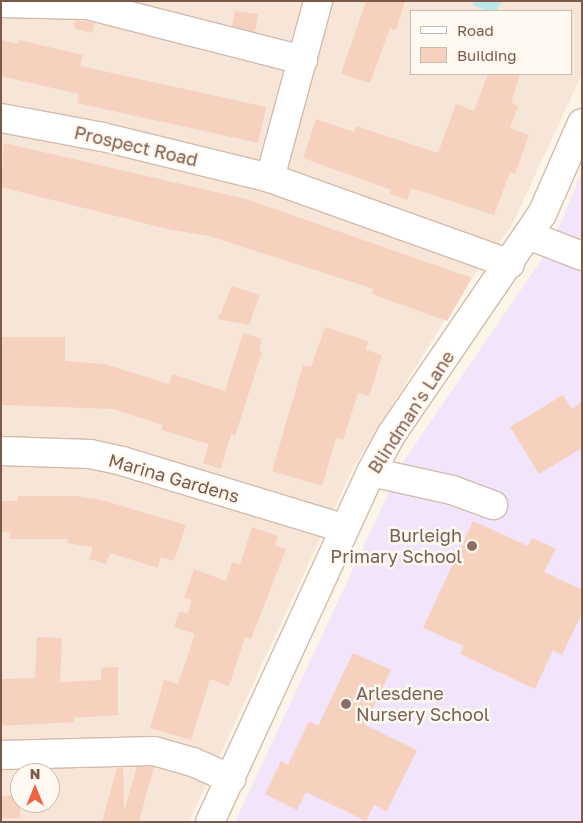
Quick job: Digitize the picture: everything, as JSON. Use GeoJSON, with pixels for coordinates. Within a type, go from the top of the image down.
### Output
{"type":"FeatureCollection","features":[{"type":"Feature","properties":{"kind":"street"},"geometry":{"type":"LineString","coordinates":[[270,178],[318,1]]}},
{"type":"Feature","properties":{"kind":"street"},"geometry":{"type":"LineString","coordinates":[[1,3],[87,5],[303,60]]}},
{"type":"Feature","properties":{"kind":"street","name":"Prospect Road"},"geometry":{"type":"LineString","coordinates":[[1,118],[103,138],[270,178],[510,264]]}},
{"type":"Feature","properties":{"kind":"street","name":"Blindman's Lane"},"geometry":{"type":"LineString","coordinates":[[210,822],[343,528],[371,472],[391,435],[510,264],[542,214],[582,123]]}},
{"type":"Feature","properties":{"kind":"street"},"geometry":{"type":"LineString","coordinates":[[528,235],[582,256]]}},
{"type":"Feature","properties":{"kind":"street","name":"Marina Gardens"},"geometry":{"type":"LineString","coordinates":[[1,451],[90,454],[122,461],[343,528]]}},
{"type":"Feature","properties":{"kind":"street"},"geometry":{"type":"LineString","coordinates":[[371,472],[452,490],[493,505]]}},
{"type":"Feature","properties":{"kind":"street"},"geometry":{"type":"LineString","coordinates":[[1,755],[154,751],[192,762],[231,779]]}},
{"type":"Feature","properties":{"kind":"shaded area"},"geometry":{"type":"Polygon","coordinates":[[[1,1],[582,1],[582,74],[511,227],[468,283],[353,468],[189,822],[1,822],[1,1]]]}},
{"type":"Feature","properties":{"kind":"shaded area","name":"Burleigh Primary School"},"geometry":{"type":"Polygon","coordinates":[[[582,171],[582,822],[235,822],[403,462],[552,244],[582,171]]]}},
{"type":"Feature","properties":{"kind":"water"},"geometry":{"type":"Polygon","coordinates":[[[474,1],[501,2],[497,10],[485,10],[472,5],[474,1]]]}},
{"type":"Feature","properties":{"kind":"building"},"geometry":{"type":"Polygon","coordinates":[[[366,1],[405,1],[396,30],[390,28],[370,83],[341,74],[366,1]]]}},
{"type":"Feature","properties":{"kind":"building"},"geometry":{"type":"Polygon","coordinates":[[[235,11],[258,14],[255,32],[232,26],[235,11]]]}},
{"type":"Feature","properties":{"kind":"building"},"geometry":{"type":"Polygon","coordinates":[[[76,20],[94,23],[92,33],[74,28],[76,20]]]}},
{"type":"Feature","properties":{"kind":"building"},"geometry":{"type":"Polygon","coordinates":[[[1,40],[18,44],[19,40],[83,55],[80,66],[266,107],[258,143],[77,103],[79,94],[1,76],[1,40]]]}},
{"type":"Feature","properties":{"kind":"building"},"geometry":{"type":"Polygon","coordinates":[[[488,75],[520,75],[511,103],[518,106],[510,128],[529,135],[515,174],[510,172],[494,215],[411,188],[407,200],[390,194],[391,190],[303,158],[316,119],[354,132],[356,126],[438,153],[456,104],[474,111],[488,75]]]}},
{"type":"Feature","properties":{"kind":"building"},"geometry":{"type":"Polygon","coordinates":[[[4,143],[246,199],[472,278],[447,321],[372,294],[374,289],[209,236],[167,229],[1,187],[4,143]]]}},
{"type":"Feature","properties":{"kind":"building"},"geometry":{"type":"Polygon","coordinates":[[[232,286],[260,295],[249,325],[218,319],[232,286]]]}},
{"type":"Feature","properties":{"kind":"building"},"geometry":{"type":"Polygon","coordinates":[[[325,327],[368,341],[366,350],[382,355],[369,396],[358,393],[343,440],[336,438],[322,486],[272,471],[303,365],[311,367],[325,327]]]}},
{"type":"Feature","properties":{"kind":"building"},"geometry":{"type":"Polygon","coordinates":[[[243,333],[262,339],[259,351],[262,352],[235,436],[231,434],[221,469],[203,463],[209,444],[161,430],[163,425],[113,409],[1,405],[1,337],[65,337],[65,361],[104,364],[169,384],[172,374],[225,391],[243,333]]]}},
{"type":"Feature","properties":{"kind":"building"},"geometry":{"type":"Polygon","coordinates":[[[563,395],[572,409],[582,402],[582,448],[539,474],[510,427],[563,395]]]}},
{"type":"Feature","properties":{"kind":"building"},"geometry":{"type":"Polygon","coordinates":[[[18,496],[75,496],[102,500],[186,525],[174,561],[161,557],[158,568],[110,553],[106,564],[89,559],[93,547],[67,543],[68,539],[10,539],[10,532],[1,532],[1,501],[18,501],[18,496]]]}},
{"type":"Feature","properties":{"kind":"building"},"geometry":{"type":"Polygon","coordinates":[[[473,521],[528,546],[532,538],[556,549],[544,572],[582,590],[582,613],[562,655],[553,650],[535,689],[460,654],[464,646],[423,628],[473,521]]]}},
{"type":"Feature","properties":{"kind":"building"},"geometry":{"type":"Polygon","coordinates":[[[252,527],[278,536],[275,545],[286,549],[251,639],[245,637],[229,686],[210,679],[191,740],[150,728],[164,680],[178,684],[195,634],[174,627],[179,612],[188,613],[191,600],[184,598],[194,569],[226,581],[232,562],[240,565],[252,527]]]}},
{"type":"Feature","properties":{"kind":"building"},"geometry":{"type":"Polygon","coordinates":[[[37,637],[62,638],[60,682],[101,680],[101,668],[118,667],[118,715],[74,718],[74,722],[1,726],[1,679],[35,678],[37,637]]]}},
{"type":"Feature","properties":{"kind":"building"},"geometry":{"type":"Polygon","coordinates":[[[353,653],[391,670],[365,725],[417,750],[387,811],[374,805],[366,821],[306,792],[297,810],[265,794],[281,761],[288,765],[309,721],[318,726],[353,653]]]}},
{"type":"Feature","properties":{"kind":"building"},"geometry":{"type":"Polygon","coordinates":[[[123,767],[124,811],[137,767],[154,767],[139,822],[102,822],[117,768],[123,767]]]}},
{"type":"Feature","properties":{"kind":"building"},"geometry":{"type":"Polygon","coordinates":[[[1,796],[10,796],[10,813],[20,813],[20,818],[1,818],[1,796]]]}},
{"type":"Feature","properties":{"kind":"place","name":"Burleigh Primary School"},"geometry":{"type":"Point","coordinates":[472,546]}},
{"type":"Feature","properties":{"kind":"place","name":"Arlesdene Nursery School"},"geometry":{"type":"Point","coordinates":[346,704]}}]}
